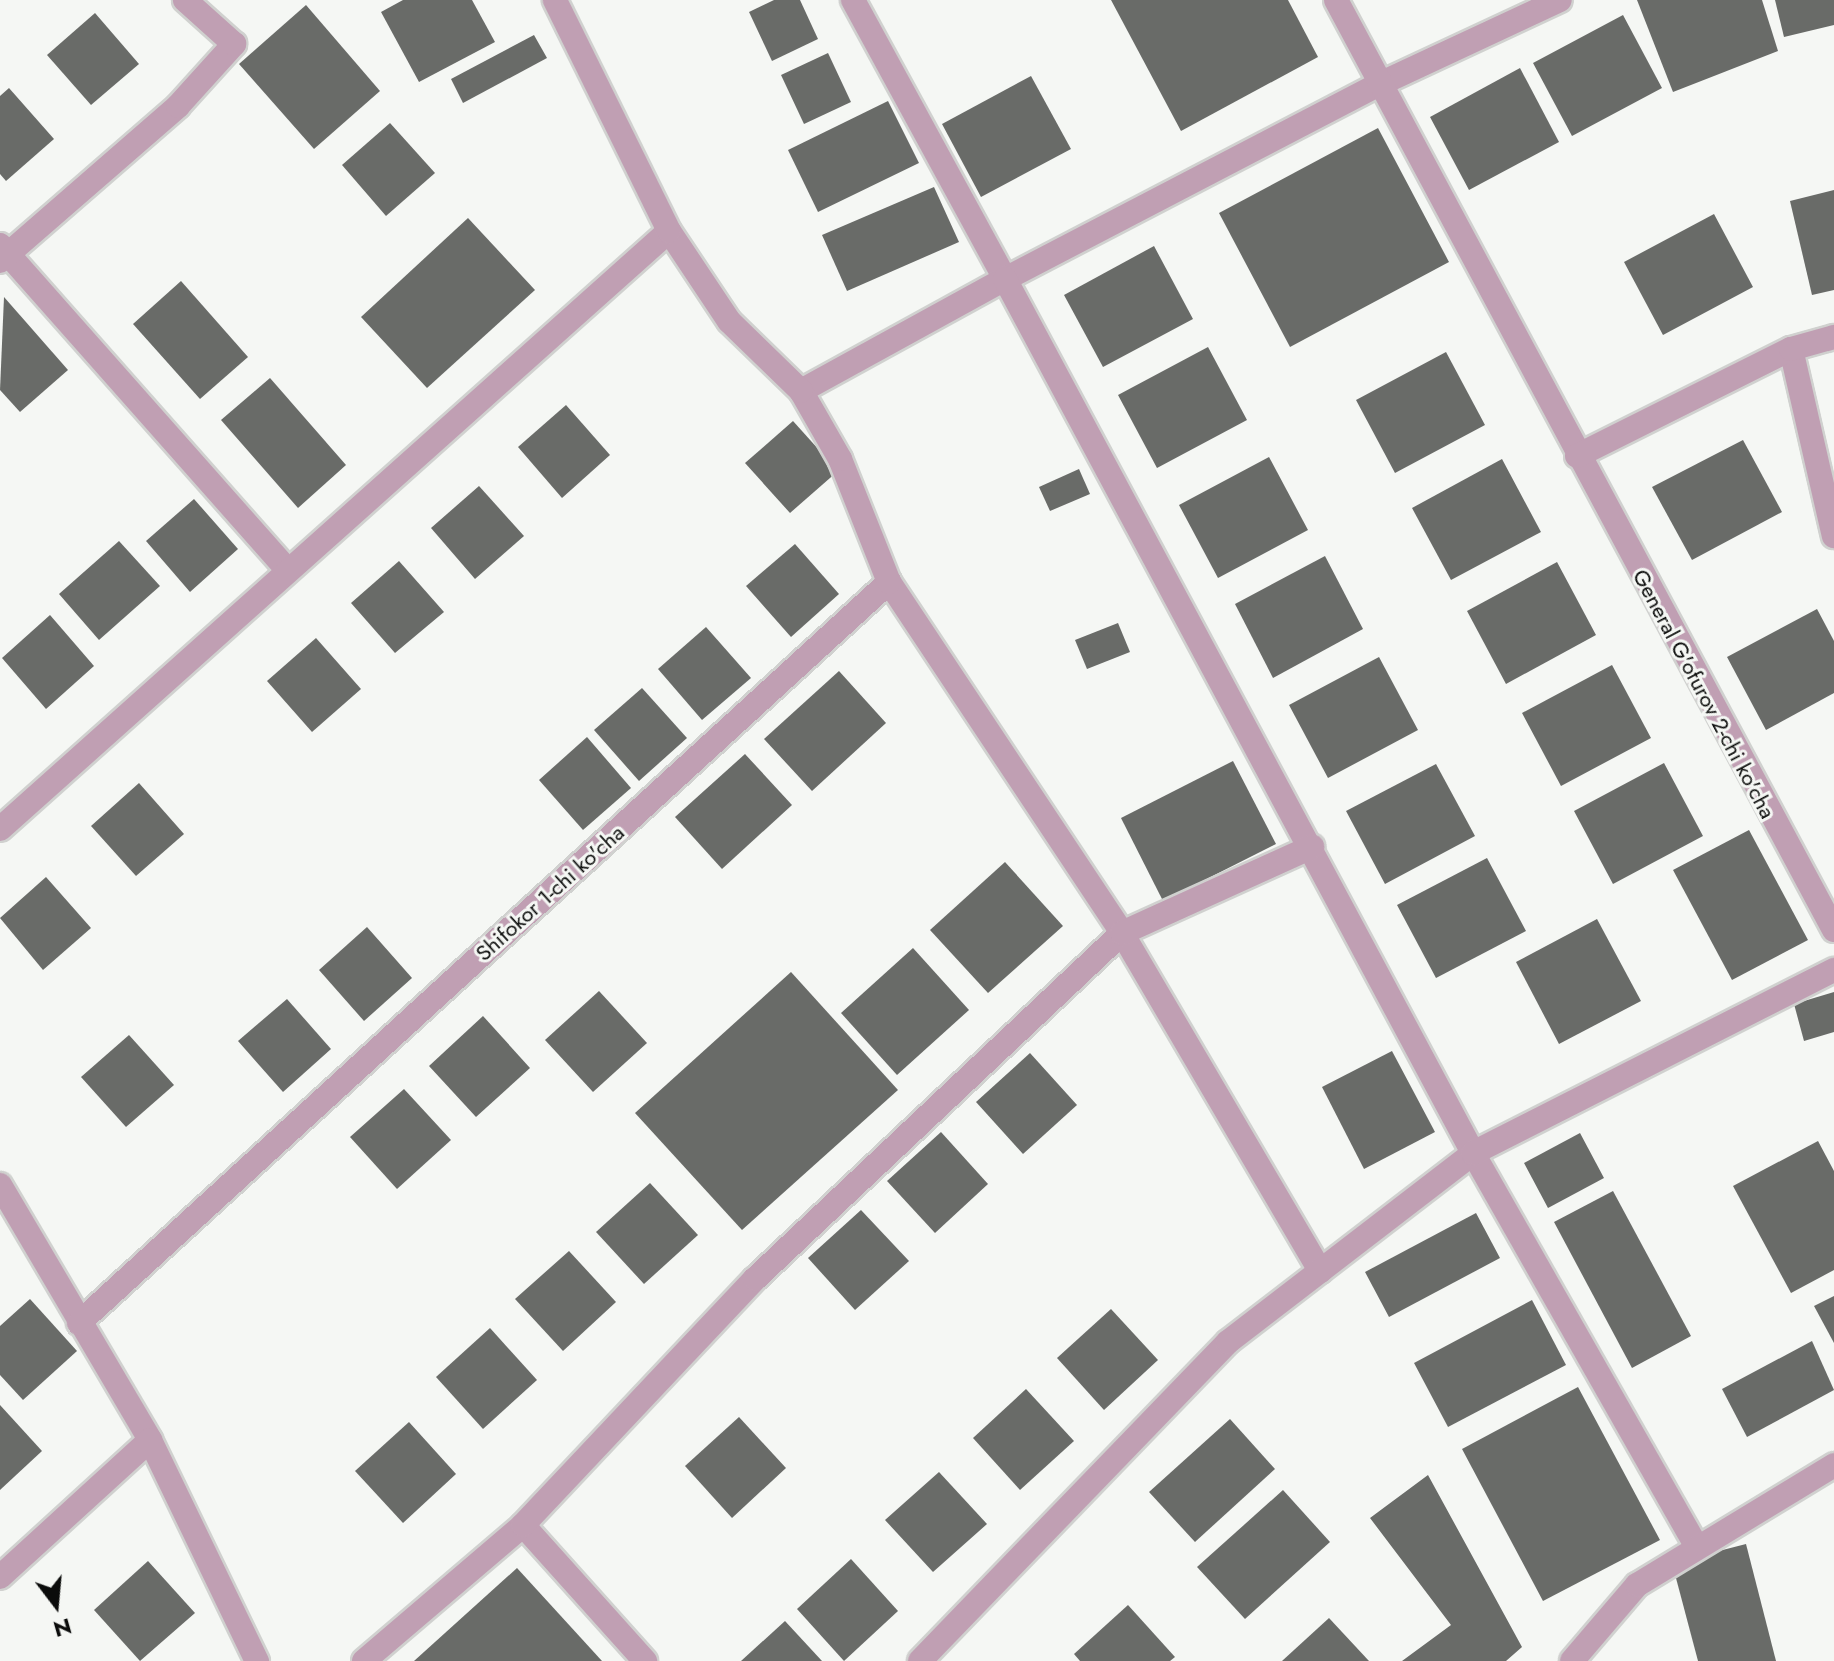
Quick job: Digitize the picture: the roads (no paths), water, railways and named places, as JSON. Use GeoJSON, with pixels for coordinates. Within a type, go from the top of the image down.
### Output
{"type":"FeatureCollection","features":[{"type":"Feature","properties":{"kind":"street"},"geometry":{"type":"LineString","coordinates":[[185,0],[234,44],[178,106],[3,253],[287,569]]}},
{"type":"Feature","properties":{"kind":"street"},"geometry":{"type":"LineString","coordinates":[[555,0],[669,231],[729,321],[801,391],[840,459],[889,582],[1122,933],[1320,1271]]}},
{"type":"Feature","properties":{"kind":"street"},"geometry":{"type":"LineString","coordinates":[[853,0],[1312,847],[1473,1153],[1696,1546]]}},
{"type":"Feature","properties":{"kind":"street","name":"General G'ofurov 2-chi ko'cha"},"geometry":{"type":"LineString","coordinates":[[1336,0],[1577,456],[1834,930]]}},
{"type":"Feature","properties":{"kind":"street"},"geometry":{"type":"LineString","coordinates":[[801,391],[1005,279],[1382,83],[1560,0]]}},
{"type":"Feature","properties":{"kind":"street"},"geometry":{"type":"LineString","coordinates":[[0,829],[287,569],[669,231]]}},
{"type":"Feature","properties":{"kind":"street"},"geometry":{"type":"LineString","coordinates":[[1577,456],[1791,349],[1834,337]]}},
{"type":"Feature","properties":{"kind":"street"},"geometry":{"type":"LineString","coordinates":[[1791,349],[1834,536]]}},
{"type":"Feature","properties":{"kind":"street","name":"Shifokor 1-chi ko'cha"},"geometry":{"type":"LineString","coordinates":[[79,1323],[889,582]]}},
{"type":"Feature","properties":{"kind":"street"},"geometry":{"type":"LineString","coordinates":[[364,1661],[523,1525],[755,1279],[1122,933],[1312,847]]}},
{"type":"Feature","properties":{"kind":"street"},"geometry":{"type":"LineString","coordinates":[[920,1661],[1228,1342],[1473,1153],[1834,970]]}},
{"type":"Feature","properties":{"kind":"street"},"geometry":{"type":"LineString","coordinates":[[0,1185],[150,1440],[257,1661]]}},
{"type":"Feature","properties":{"kind":"street"},"geometry":{"type":"LineString","coordinates":[[0,1577],[150,1440]]}},
{"type":"Feature","properties":{"kind":"street"},"geometry":{"type":"LineString","coordinates":[[1572,1661],[1637,1585],[1696,1546],[1834,1465]]}},
{"type":"Feature","properties":{"kind":"street"},"geometry":{"type":"LineString","coordinates":[[523,1525],[645,1661]]}}]}
